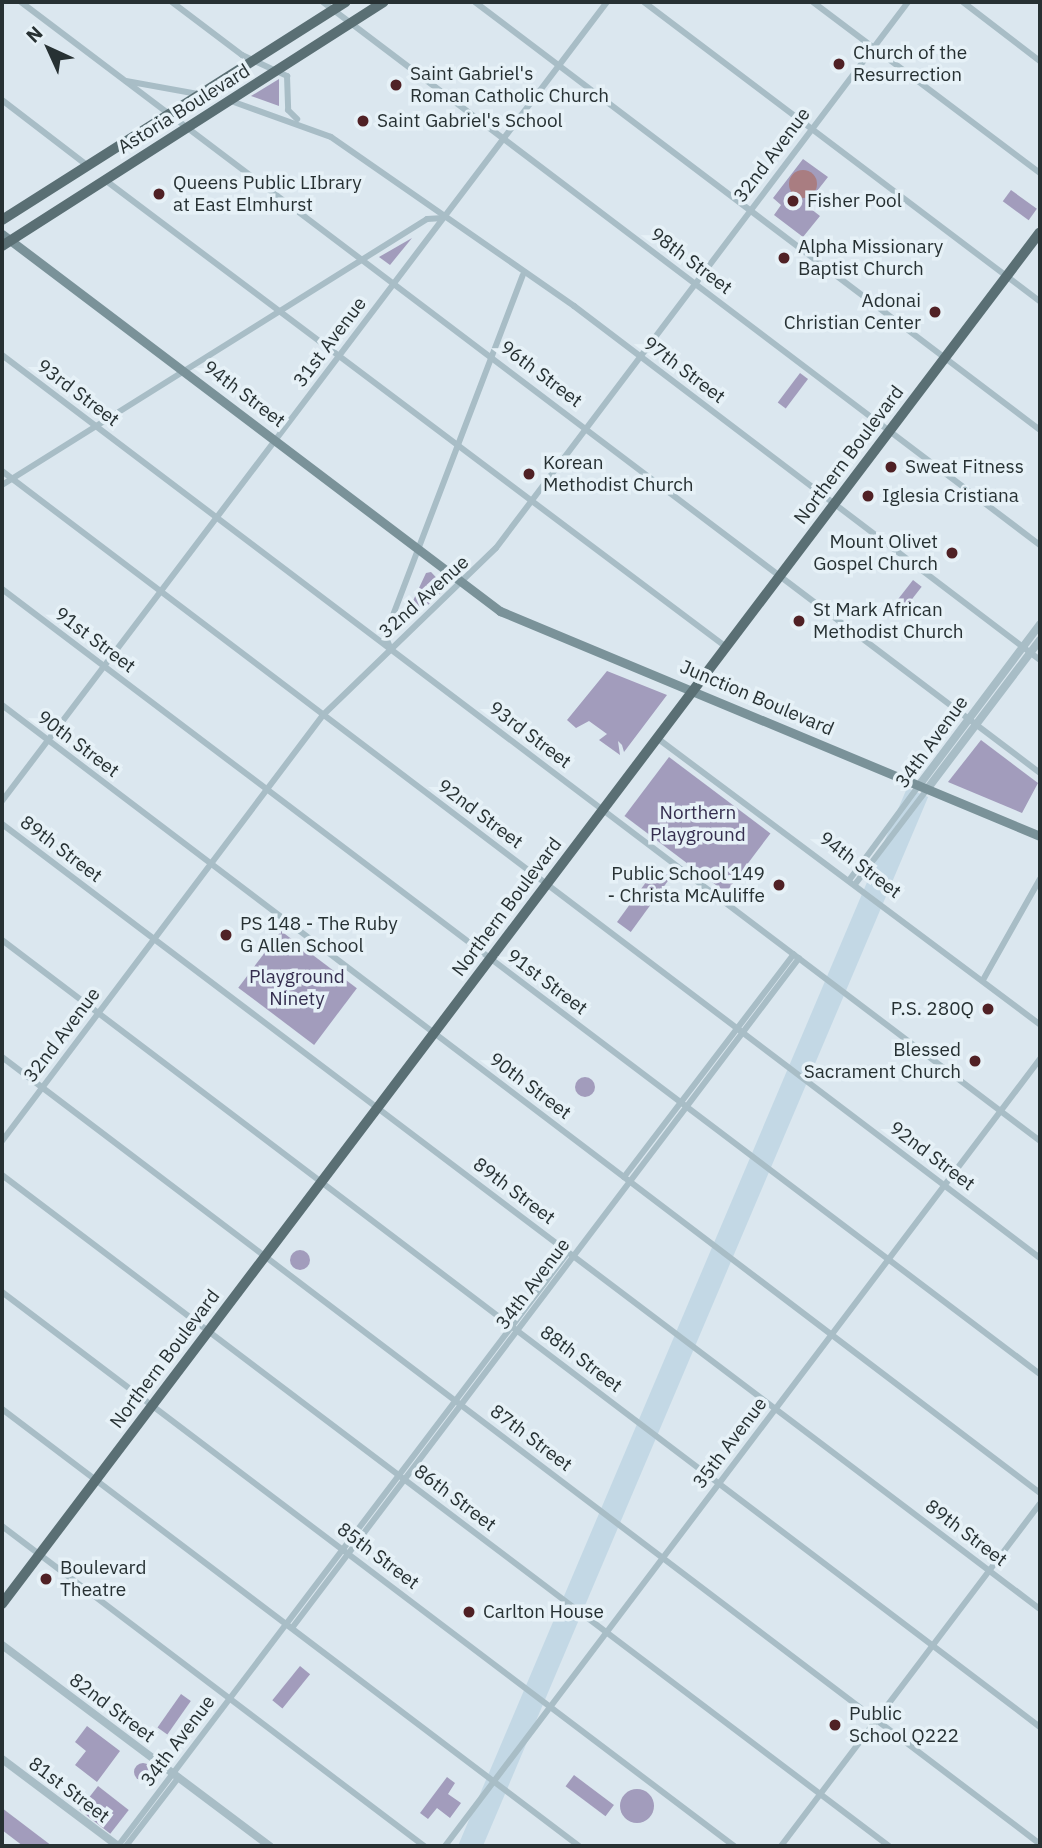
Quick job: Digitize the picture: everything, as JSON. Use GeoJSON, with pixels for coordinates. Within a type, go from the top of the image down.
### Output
{"type":"FeatureCollection","features":[{"type":"Feature","properties":{"kind":"main road","name":"Astoria Boulevard"},"geometry":{"type":"LineString","coordinates":[[2,220],[346,2]]}},
{"type":"Feature","properties":{"kind":"main road","name":"Astoria Boulevard"},"geometry":{"type":"LineString","coordinates":[[4,241],[105,180],[384,2]]}},
{"type":"Feature","properties":{"kind":"main road","name":"Northern Boulevard"},"geometry":{"type":"LineString","coordinates":[[2,1604],[1040,232]]}},
{"type":"Feature","properties":{"kind":"main road","name":"94th Street"},"geometry":{"type":"LineString","coordinates":[[4,241],[186,372],[464,583]]}},
{"type":"Feature","properties":{"kind":"main road","name":"Junction Boulevard"},"geometry":{"type":"LineString","coordinates":[[464,583],[500,611],[1040,836]]}},
{"type":"Feature","properties":{"kind":"street","name":"96th Street"},"geometry":{"type":"LineString","coordinates":[[21,2],[1040,773]]}},
{"type":"Feature","properties":{"kind":"street"},"geometry":{"type":"LineString","coordinates":[[172,2],[254,60],[286,76],[288,110],[298,121]]}},
{"type":"Feature","properties":{"kind":"street","name":"98th Street"},"geometry":{"type":"LineString","coordinates":[[323,2],[1040,545]]}},
{"type":"Feature","properties":{"kind":"street"},"geometry":{"type":"LineString","coordinates":[[475,2],[1040,430]]}},
{"type":"Feature","properties":{"kind":"street","name":"31st Avenue"},"geometry":{"type":"LineString","coordinates":[[2,801],[607,2]]}},
{"type":"Feature","properties":{"kind":"street"},"geometry":{"type":"LineString","coordinates":[[644,2],[1040,301]]}},
{"type":"Feature","properties":{"kind":"street"},"geometry":{"type":"LineString","coordinates":[[813,2],[1040,173]]}},
{"type":"Feature","properties":{"kind":"street","name":"32nd Avenue"},"geometry":{"type":"LineString","coordinates":[[2,1141],[323,715],[464,583],[531,500],[908,2]]}},
{"type":"Feature","properties":{"kind":"street"},"geometry":{"type":"LineString","coordinates":[[963,2],[1040,61]]}},
{"type":"Feature","properties":{"kind":"street"},"geometry":{"type":"LineString","coordinates":[[125,80],[200,95]]}},
{"type":"Feature","properties":{"kind":"street"},"geometry":{"type":"LineString","coordinates":[[2,100],[88,166]]}},
{"type":"Feature","properties":{"kind":"street","name":"97th Street"},"geometry":{"type":"LineString","coordinates":[[230,101],[298,121],[443,218],[640,356],[1040,660]]}},
{"type":"Feature","properties":{"kind":"street"},"geometry":{"type":"LineString","coordinates":[[105,180],[283,311],[726,647]]}},
{"type":"Feature","properties":{"kind":"street"},"geometry":{"type":"LineString","coordinates":[[2,485],[427,219],[443,218]]}},
{"type":"Feature","properties":{"kind":"street"},"geometry":{"type":"LineString","coordinates":[[391,649],[385,636],[423,551],[523,275]]}},
{"type":"Feature","properties":{"kind":"street","name":"93rd Street"},"geometry":{"type":"LineString","coordinates":[[2,355],[1040,1141]]}},
{"type":"Feature","properties":{"kind":"street","name":"92nd Street"},"geometry":{"type":"LineString","coordinates":[[2,471],[1040,1258]]}},
{"type":"Feature","properties":{"kind":"street","name":"91st Street"},"geometry":{"type":"LineString","coordinates":[[2,589],[1040,1374]]}},
{"type":"Feature","properties":{"kind":"street","name":"34th Avenue"},"geometry":{"type":"LineString","coordinates":[[853,881],[1027,650],[1040,624]]}},
{"type":"Feature","properties":{"kind":"street","name":"34th Avenue"},"geometry":{"type":"LineString","coordinates":[[1027,650],[1040,640]]}},
{"type":"Feature","properties":{"kind":"street","name":"90th Street"},"geometry":{"type":"LineString","coordinates":[[2,705],[1040,1493]]}},
{"type":"Feature","properties":{"kind":"street","name":"94th Street"},"geometry":{"type":"LineString","coordinates":[[657,738],[853,881],[1040,1024]]}},
{"type":"Feature","properties":{"kind":"street","name":"89th Street"},"geometry":{"type":"LineString","coordinates":[[2,824],[1040,1609]]}},
{"type":"Feature","properties":{"kind":"street"},"geometry":{"type":"LineString","coordinates":[[982,980],[1040,879]]}},
{"type":"Feature","properties":{"kind":"street","name":"88th Street"},"geometry":{"type":"LineString","coordinates":[[2,940],[1040,1727]]}},
{"type":"Feature","properties":{"kind":"street","name":"34th Avenue"},"geometry":{"type":"LineString","coordinates":[[127,1846],[229,1698],[289,1626],[796,956]]}},
{"type":"Feature","properties":{"kind":"street","name":"87th Street"},"geometry":{"type":"LineString","coordinates":[[2,1057],[1040,1844]]}},
{"type":"Feature","properties":{"kind":"street","name":"35th Avenue"},"geometry":{"type":"LineString","coordinates":[[445,1846],[1040,1059]]}},
{"type":"Feature","properties":{"kind":"street","name":"86th Street"},"geometry":{"type":"LineString","coordinates":[[2,1175],[889,1846]]}},
{"type":"Feature","properties":{"kind":"street","name":"85th Street"},"geometry":{"type":"LineString","coordinates":[[2,1292],[734,1846]]}},
{"type":"Feature","properties":{"kind":"street"},"geometry":{"type":"LineString","coordinates":[[2,1409],[579,1846]]}},
{"type":"Feature","properties":{"kind":"street"},"geometry":{"type":"LineString","coordinates":[[781,1846],[1040,1504]]}},
{"type":"Feature","properties":{"kind":"street"},"geometry":{"type":"LineString","coordinates":[[2,1526],[424,1846]]}},
{"type":"Feature","properties":{"kind":"street","name":"82nd Street"},"geometry":{"type":"LineString","coordinates":[[2,1645],[270,1846]]}},
{"type":"Feature","properties":{"kind":"street","name":"81st Street"},"geometry":{"type":"LineString","coordinates":[[2,1759],[118,1846]]}},
{"type":"Feature","properties":{"kind":"street","name":"34th Avenue"},"geometry":{"type":"LineString","coordinates":[[118,1846],[176,1775]]}},
{"type":"Feature","properties":{"kind":"green space"},"geometry":{"type":"Polygon","coordinates":[[[279,79],[279,106],[251,96],[279,79]]]}},
{"type":"Feature","properties":{"kind":"green space","name":"Fisher Pool"},"geometry":{"type":"Polygon","coordinates":[[[803,159],[828,177],[806,205],[820,216],[803,237],[774,215],[781,205],[773,198],[803,159]]]}},
{"type":"Feature","properties":{"kind":"green space"},"geometry":{"type":"Polygon","coordinates":[[[1011,190],[1037,209],[1029,220],[1003,201],[1011,190]]]}},
{"type":"Feature","properties":{"kind":"green space"},"geometry":{"type":"Polygon","coordinates":[[[412,238],[390,265],[379,257],[412,238]]]}},
{"type":"Feature","properties":{"kind":"green space"},"geometry":{"type":"Polygon","coordinates":[[[800,373],[808,379],[786,409],[778,403],[800,373]]]}},
{"type":"Feature","properties":{"kind":"green space"},"geometry":{"type":"Polygon","coordinates":[[[431,572],[446,588],[398,633],[426,573],[431,572]]]}},
{"type":"Feature","properties":{"kind":"green space"},"geometry":{"type":"Polygon","coordinates":[[[913,580],[922,587],[903,611],[894,604],[913,580]]]}},
{"type":"Feature","properties":{"kind":"green space"},"geometry":{"type":"Polygon","coordinates":[[[607,671],[667,695],[624,752],[618,741],[620,755],[599,740],[607,734],[589,721],[576,728],[567,720],[607,671]]]}},
{"type":"Feature","properties":{"kind":"green space"},"geometry":{"type":"Polygon","coordinates":[[[981,740],[1038,783],[1022,813],[948,782],[981,740]]]}},
{"type":"Feature","properties":{"kind":"green space","name":"Northern Playground"},"geometry":{"type":"Polygon","coordinates":[[[669,757],[770,833],[726,893],[624,816],[669,757]]]}},
{"type":"Feature","properties":{"kind":"green space"},"geometry":{"type":"Polygon","coordinates":[[[657,867],[671,877],[631,932],[617,922],[657,867]]]}},
{"type":"Feature","properties":{"kind":"green space","name":"Playground Ninety"},"geometry":{"type":"Polygon","coordinates":[[[281,931],[357,988],[314,1045],[238,988],[281,931]]]}},
{"type":"Feature","properties":{"kind":"green space"},"geometry":{"type":"Polygon","coordinates":[[[581,1077],[589,1077],[595,1087],[589,1097],[581,1097],[575,1091],[575,1083],[581,1077]]]}},
{"type":"Feature","properties":{"kind":"green space"},"geometry":{"type":"Polygon","coordinates":[[[300,1250],[307,1253],[310,1260],[307,1267],[300,1270],[293,1267],[290,1260],[293,1253],[300,1250]]]}},
{"type":"Feature","properties":{"kind":"green space"},"geometry":{"type":"Polygon","coordinates":[[[300,1666],[310,1674],[282,1708],[272,1700],[300,1666]]]}},
{"type":"Feature","properties":{"kind":"green space"},"geometry":{"type":"Polygon","coordinates":[[[181,1694],[191,1701],[167,1734],[157,1728],[181,1694]]]}},
{"type":"Feature","properties":{"kind":"green space"},"geometry":{"type":"Polygon","coordinates":[[[87,1726],[120,1751],[97,1782],[75,1765],[86,1751],[75,1742],[87,1726]]]}},
{"type":"Feature","properties":{"kind":"green space"},"geometry":{"type":"Polygon","coordinates":[[[139,1763],[147,1763],[152,1772],[150,1779],[139,1781],[134,1776],[134,1768],[139,1763]]]}},
{"type":"Feature","properties":{"kind":"green space"},"geometry":{"type":"Polygon","coordinates":[[[574,1775],[614,1805],[606,1816],[566,1786],[574,1775]]]}},
{"type":"Feature","properties":{"kind":"green space"},"geometry":{"type":"Polygon","coordinates":[[[447,1777],[455,1783],[448,1794],[461,1803],[450,1818],[437,1808],[428,1819],[420,1813],[447,1777]]]}},
{"type":"Feature","properties":{"kind":"green space"},"geometry":{"type":"Polygon","coordinates":[[[98,1786],[129,1810],[110,1834],[80,1810],[98,1786]]]}},
{"type":"Feature","properties":{"kind":"green space"},"geometry":{"type":"Polygon","coordinates":[[[637,1789],[649,1794],[654,1806],[649,1818],[637,1823],[625,1818],[620,1806],[625,1794],[637,1789]]]}},
{"type":"Feature","properties":{"kind":"green space"},"geometry":{"type":"Polygon","coordinates":[[[2,1808],[52,1846],[23,1846],[2,1830],[2,1808]]]}},
{"type":"Feature","properties":{"kind":"shaded area"},"geometry":{"type":"Polygon","coordinates":[[[803,170],[813,174],[817,184],[813,194],[803,198],[793,194],[789,184],[793,174],[803,170]]]}},
{"type":"Feature","properties":{"kind":"shaded area"},"geometry":{"type":"Polygon","coordinates":[[[907,788],[928,797],[483,1846],[458,1846],[907,788]]]}},
{"type":"Feature","properties":{"kind":"place","name":"Church of the Resurrection"},"geometry":{"type":"Point","coordinates":[839,64]}},
{"type":"Feature","properties":{"kind":"place","name":"Saint Gabriel's Roman Catholic Church"},"geometry":{"type":"Point","coordinates":[396,85]}},
{"type":"Feature","properties":{"kind":"place","name":"Saint Gabriel's School"},"geometry":{"type":"Point","coordinates":[363,121]}},
{"type":"Feature","properties":{"kind":"place","name":"Queens Public LIbrary at East Elmhurst"},"geometry":{"type":"Point","coordinates":[159,194]}},
{"type":"Feature","properties":{"kind":"place","name":"Fisher Pool"},"geometry":{"type":"Point","coordinates":[793,201]}},
{"type":"Feature","properties":{"kind":"place","name":"Alpha Missionary Baptist Church"},"geometry":{"type":"Point","coordinates":[784,258]}},
{"type":"Feature","properties":{"kind":"place","name":"Adonai Christian Center"},"geometry":{"type":"Point","coordinates":[935,312]}},
{"type":"Feature","properties":{"kind":"place","name":"Sweat Fitness"},"geometry":{"type":"Point","coordinates":[891,467]}},
{"type":"Feature","properties":{"kind":"place","name":"Korean Methodist Church"},"geometry":{"type":"Point","coordinates":[529,474]}},
{"type":"Feature","properties":{"kind":"place","name":"Iglesia Cristiana"},"geometry":{"type":"Point","coordinates":[868,496]}},
{"type":"Feature","properties":{"kind":"place","name":"Mount Olivet Gospel Church"},"geometry":{"type":"Point","coordinates":[952,553]}},
{"type":"Feature","properties":{"kind":"place","name":"St Mark African Methodist Church"},"geometry":{"type":"Point","coordinates":[799,621]}},
{"type":"Feature","properties":{"kind":"place","name":"Public School 149 - Christa McAuliffe"},"geometry":{"type":"Point","coordinates":[779,885]}},
{"type":"Feature","properties":{"kind":"place","name":"PS 148 - The Ruby G Allen School"},"geometry":{"type":"Point","coordinates":[226,935]}},
{"type":"Feature","properties":{"kind":"place","name":"P.S. 280Q"},"geometry":{"type":"Point","coordinates":[988,1009]}},
{"type":"Feature","properties":{"kind":"place","name":"Blessed Sacrament Church"},"geometry":{"type":"Point","coordinates":[975,1061]}},
{"type":"Feature","properties":{"kind":"place","name":"Boulevard Theatre"},"geometry":{"type":"Point","coordinates":[46,1579]}},
{"type":"Feature","properties":{"kind":"place","name":"Carlton House"},"geometry":{"type":"Point","coordinates":[469,1612]}},
{"type":"Feature","properties":{"kind":"place","name":"Public School Q222"},"geometry":{"type":"Point","coordinates":[835,1725]}}]}
